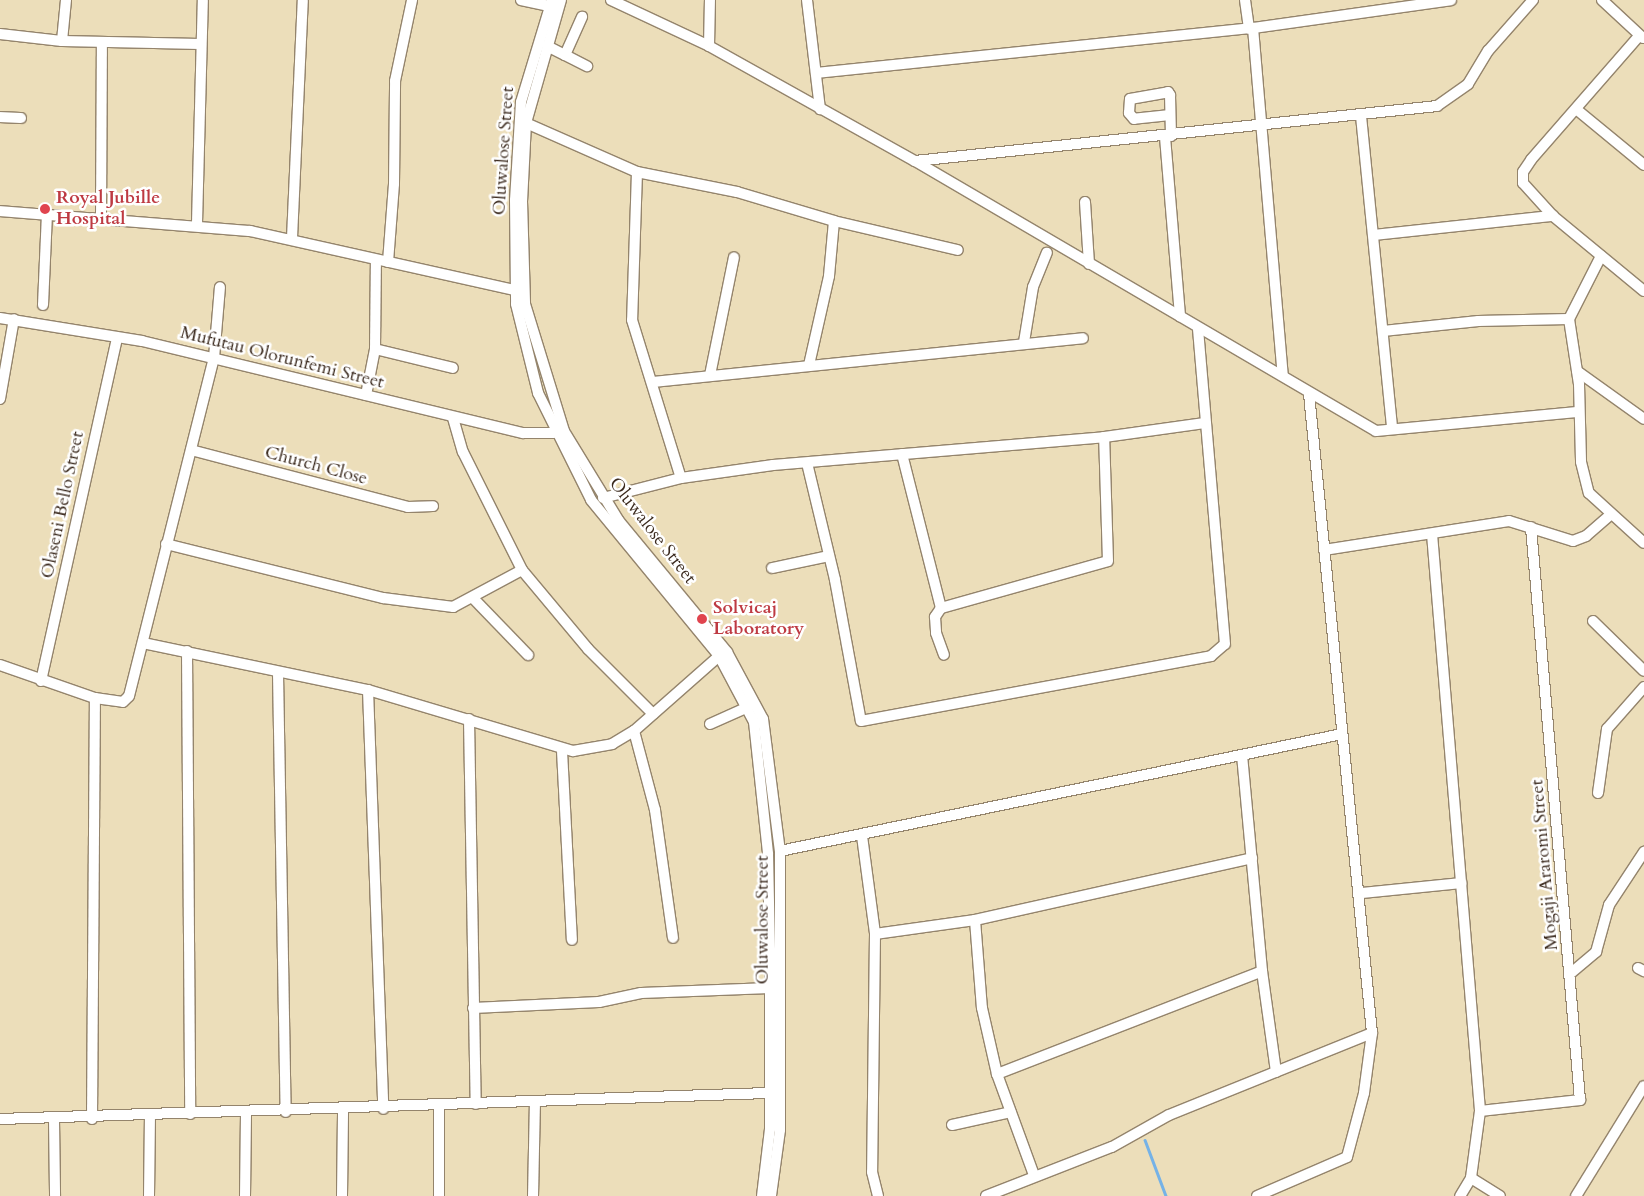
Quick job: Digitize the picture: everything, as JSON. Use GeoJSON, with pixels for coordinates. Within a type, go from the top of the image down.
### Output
{"type":"FeatureCollection","features":[{"type":"Feature","properties":{"kind":"street"},"geometry":{"type":"LineString","coordinates":[[62,41],[66,0]]}},
{"type":"Feature","properties":{"kind":"street"},"geometry":{"type":"LineString","coordinates":[[196,223],[200,44],[203,0]]}},
{"type":"Feature","properties":{"kind":"street"},"geometry":{"type":"LineString","coordinates":[[292,238],[302,0]]}},
{"type":"Feature","properties":{"kind":"street"},"geometry":{"type":"LineString","coordinates":[[388,262],[394,184],[394,82],[412,0]]}},
{"type":"Feature","properties":{"kind":"street"},"geometry":{"type":"LineString","coordinates":[[521,0],[551,3]]}},
{"type":"Feature","properties":{"kind":"street","name":"Oluwalose Street"},"geometry":{"type":"LineString","coordinates":[[560,0],[526,123],[523,290],[529,329],[564,431],[603,498],[727,652],[758,704],[770,754],[780,851],[775,1018],[768,1093],[769,1161],[762,1196]]}},
{"type":"Feature","properties":{"kind":"street"},"geometry":{"type":"LineString","coordinates":[[611,0],[710,46],[915,161],[1283,376],[1309,394],[1376,431],[1577,412]]}},
{"type":"Feature","properties":{"kind":"street"},"geometry":{"type":"LineString","coordinates":[[710,0],[710,46]]}},
{"type":"Feature","properties":{"kind":"street"},"geometry":{"type":"LineString","coordinates":[[808,0],[820,109]]}},
{"type":"Feature","properties":{"kind":"street"},"geometry":{"type":"LineString","coordinates":[[1245,0],[1251,28],[1262,124],[1283,376]]}},
{"type":"Feature","properties":{"kind":"street"},"geometry":{"type":"LineString","coordinates":[[816,73],[1251,28],[1451,0]]}},
{"type":"Feature","properties":{"kind":"street"},"geometry":{"type":"LineString","coordinates":[[915,161],[1168,136],[1262,124],[1361,116],[1437,106],[1468,84],[1488,51],[1532,0]]}},
{"type":"Feature","properties":{"kind":"street"},"geometry":{"type":"LineString","coordinates":[[1602,0],[1641,37],[1523,172],[1523,183],[1553,216],[1644,291]]}},
{"type":"Feature","properties":{"kind":"street","name":"Oluwalose Street"},"geometry":{"type":"LineString","coordinates":[[551,3],[521,102],[514,290],[538,393],[554,433],[611,530],[719,656],[748,707],[760,755],[770,988],[775,1018],[780,1130],[771,1196]]}},
{"type":"Feature","properties":{"kind":"street"},"geometry":{"type":"LineString","coordinates":[[565,55],[582,17]]}},
{"type":"Feature","properties":{"kind":"street"},"geometry":{"type":"LineString","coordinates":[[0,34],[62,41],[200,44]]}},
{"type":"Feature","properties":{"kind":"street"},"geometry":{"type":"LineString","coordinates":[[101,218],[102,42]]}},
{"type":"Feature","properties":{"kind":"street"},"geometry":{"type":"LineString","coordinates":[[547,46],[587,66]]}},
{"type":"Feature","properties":{"kind":"street"},"geometry":{"type":"LineString","coordinates":[[1576,110],[1644,165]]}},
{"type":"Feature","properties":{"kind":"street"},"geometry":{"type":"LineString","coordinates":[[1170,115],[1168,136],[1180,316]]}},
{"type":"Feature","properties":{"kind":"street"},"geometry":{"type":"LineString","coordinates":[[1361,116],[1392,428]]}},
{"type":"Feature","properties":{"kind":"street"},"geometry":{"type":"LineString","coordinates":[[0,117],[21,118]]}},
{"type":"Feature","properties":{"kind":"street"},"geometry":{"type":"LineString","coordinates":[[526,123],[637,172],[737,192],[834,221],[958,250]]}},
{"type":"Feature","properties":{"kind":"street"},"geometry":{"type":"LineString","coordinates":[[637,172],[632,320],[653,382],[681,478]]}},
{"type":"Feature","properties":{"kind":"street"},"geometry":{"type":"LineString","coordinates":[[1085,202],[1089,264]]}},
{"type":"Feature","properties":{"kind":"street"},"geometry":{"type":"LineString","coordinates":[[0,211],[196,223],[292,238],[376,260],[514,290]]}},
{"type":"Feature","properties":{"kind":"street"},"geometry":{"type":"LineString","coordinates":[[43,305],[47,215]]}},
{"type":"Feature","properties":{"kind":"street"},"geometry":{"type":"LineString","coordinates":[[1374,235],[1553,216]]}},
{"type":"Feature","properties":{"kind":"street"},"geometry":{"type":"LineString","coordinates":[[810,365],[829,276],[834,221]]}},
{"type":"Feature","properties":{"kind":"street"},"geometry":{"type":"LineString","coordinates":[[1024,342],[1033,287],[1046,253]]}},
{"type":"Feature","properties":{"kind":"street"},"geometry":{"type":"LineString","coordinates":[[1601,256],[1569,319],[1577,371],[1577,412],[1587,486],[1610,514],[1644,542]]}},
{"type":"Feature","properties":{"kind":"street"},"geometry":{"type":"LineString","coordinates":[[710,375],[734,257]]}},
{"type":"Feature","properties":{"kind":"street"},"geometry":{"type":"LineString","coordinates":[[366,395],[375,349],[376,260]]}},
{"type":"Feature","properties":{"kind":"street"},"geometry":{"type":"LineString","coordinates":[[0,667],[94,698],[123,702],[129,696],[144,643],[166,544],[214,358],[220,287]]}},
{"type":"Feature","properties":{"kind":"street","name":"Mufutau Olorunfemi Street"},"geometry":{"type":"LineString","coordinates":[[0,318],[117,337],[214,358],[453,418],[524,433],[554,433]]}},
{"type":"Feature","properties":{"kind":"street"},"geometry":{"type":"LineString","coordinates":[[0,399],[14,319]]}},
{"type":"Feature","properties":{"kind":"street"},"geometry":{"type":"LineString","coordinates":[[1383,331],[1478,322],[1569,319]]}},
{"type":"Feature","properties":{"kind":"street"},"geometry":{"type":"LineString","coordinates":[[807,463],[829,556],[864,723],[1211,656],[1225,644],[1198,328]]}},
{"type":"Feature","properties":{"kind":"street","name":"Olaseni Bello Street"},"geometry":{"type":"LineString","coordinates":[[41,681],[117,337]]}},
{"type":"Feature","properties":{"kind":"street"},"geometry":{"type":"LineString","coordinates":[[653,382],[1024,342],[1083,338]]}},
{"type":"Feature","properties":{"kind":"street"},"geometry":{"type":"LineString","coordinates":[[375,349],[453,368]]}},
{"type":"Feature","properties":{"kind":"street"},"geometry":{"type":"LineString","coordinates":[[1577,371],[1644,420]]}},
{"type":"Feature","properties":{"kind":"street"},"geometry":{"type":"LineString","coordinates":[[1257,1196],[1347,1157],[1364,1093],[1372,1033],[1362,893],[1342,734],[1309,394]]}},
{"type":"Feature","properties":{"kind":"street"},"geometry":{"type":"LineString","coordinates":[[453,418],[463,452],[522,570],[588,649],[653,714]]}},
{"type":"Feature","properties":{"kind":"street"},"geometry":{"type":"LineString","coordinates":[[603,498],[681,478],[807,463],[1104,437],[1205,424]]}},
{"type":"Feature","properties":{"kind":"street"},"geometry":{"type":"LineString","coordinates":[[944,655],[936,633],[935,617],[941,608],[1108,561],[1104,437]]}},
{"type":"Feature","properties":{"kind":"street","name":"Church Close"},"geometry":{"type":"LineString","coordinates":[[191,450],[408,507],[433,506]]}},
{"type":"Feature","properties":{"kind":"street"},"geometry":{"type":"LineString","coordinates":[[902,454],[941,608]]}},
{"type":"Feature","properties":{"kind":"street"},"geometry":{"type":"LineString","coordinates":[[1324,550],[1509,521],[1573,540],[1586,536],[1610,514]]}},
{"type":"Feature","properties":{"kind":"street","name":"Mogaji Araromi Street"},"geometry":{"type":"LineString","coordinates":[[1480,1111],[1580,1100],[1571,972],[1531,527]]}},
{"type":"Feature","properties":{"kind":"street"},"geometry":{"type":"LineString","coordinates":[[1432,534],[1480,1111],[1471,1178],[1460,1196]]}},
{"type":"Feature","properties":{"kind":"street"},"geometry":{"type":"LineString","coordinates":[[166,544],[383,598],[452,608],[474,599],[522,570]]}},
{"type":"Feature","properties":{"kind":"street"},"geometry":{"type":"LineString","coordinates":[[772,568],[829,556]]}},
{"type":"Feature","properties":{"kind":"street"},"geometry":{"type":"LineString","coordinates":[[474,599],[528,655]]}},
{"type":"Feature","properties":{"kind":"street"},"geometry":{"type":"LineString","coordinates":[[1593,621],[1644,671]]}},
{"type":"Feature","properties":{"kind":"street"},"geometry":{"type":"LineString","coordinates":[[144,643],[187,651],[278,673],[368,690],[469,719],[562,751],[600,748],[634,731],[719,656]]}},
{"type":"Feature","properties":{"kind":"street"},"geometry":{"type":"LineString","coordinates":[[187,651],[190,1114]]}},
{"type":"Feature","properties":{"kind":"street"},"geometry":{"type":"LineString","coordinates":[[278,673],[286,1112]]}},
{"type":"Feature","properties":{"kind":"street"},"geometry":{"type":"LineString","coordinates":[[1598,793],[1607,729],[1644,687]]}},
{"type":"Feature","properties":{"kind":"street"},"geometry":{"type":"LineString","coordinates":[[368,690],[383,1109]]}},
{"type":"Feature","properties":{"kind":"street"},"geometry":{"type":"LineString","coordinates":[[92,1119],[94,698]]}},
{"type":"Feature","properties":{"kind":"street"},"geometry":{"type":"LineString","coordinates":[[710,724],[748,707]]}},
{"type":"Feature","properties":{"kind":"street"},"geometry":{"type":"LineString","coordinates":[[469,719],[476,1104]]}},
{"type":"Feature","properties":{"kind":"street"},"geometry":{"type":"LineString","coordinates":[[634,731],[655,810],[673,938]]}},
{"type":"Feature","properties":{"kind":"street"},"geometry":{"type":"LineString","coordinates":[[780,851],[862,836],[1342,734]]}},
{"type":"Feature","properties":{"kind":"street"},"geometry":{"type":"LineString","coordinates":[[562,751],[572,940]]}},
{"type":"Feature","properties":{"kind":"street"},"geometry":{"type":"LineString","coordinates":[[1242,755],[1262,971],[1276,1072]]}},
{"type":"Feature","properties":{"kind":"street"},"geometry":{"type":"LineString","coordinates":[[862,836],[875,934],[872,1172],[878,1196]]}},
{"type":"Feature","properties":{"kind":"street"},"geometry":{"type":"LineString","coordinates":[[1571,972],[1596,952],[1609,905],[1644,852]]}},
{"type":"Feature","properties":{"kind":"street"},"geometry":{"type":"LineString","coordinates":[[875,934],[975,920],[1252,858]]}},
{"type":"Feature","properties":{"kind":"street"},"geometry":{"type":"LineString","coordinates":[[1362,893],[1462,883]]}},
{"type":"Feature","properties":{"kind":"street"},"geometry":{"type":"LineString","coordinates":[[975,920],[975,972],[997,1074],[1034,1175]]}},
{"type":"Feature","properties":{"kind":"street"},"geometry":{"type":"LineString","coordinates":[[997,1074],[1262,971]]}},
{"type":"Feature","properties":{"kind":"street"},"geometry":{"type":"LineString","coordinates":[[473,1008],[599,1002],[640,993],[770,988]]}},
{"type":"Feature","properties":{"kind":"street"},"geometry":{"type":"LineString","coordinates":[[989,1196],[1034,1175],[1112,1147],[1169,1115],[1372,1033]]}},
{"type":"Feature","properties":{"kind":"street"},"geometry":{"type":"LineString","coordinates":[[1576,1196],[1644,1086]]}},
{"type":"Feature","properties":{"kind":"street"},"geometry":{"type":"LineString","coordinates":[[0,1119],[54,1120],[246,1112],[343,1111],[768,1093]]}},
{"type":"Feature","properties":{"kind":"street"},"geometry":{"type":"LineString","coordinates":[[533,1196],[535,1102]]}},
{"type":"Feature","properties":{"kind":"street"},"geometry":{"type":"LineString","coordinates":[[438,1196],[439,1107]]}},
{"type":"Feature","properties":{"kind":"street"},"geometry":{"type":"LineString","coordinates":[[342,1196],[343,1111]]}},
{"type":"Feature","properties":{"kind":"street"},"geometry":{"type":"LineString","coordinates":[[245,1196],[246,1112]]}},
{"type":"Feature","properties":{"kind":"street"},"geometry":{"type":"LineString","coordinates":[[952,1125],[1011,1112]]}},
{"type":"Feature","properties":{"kind":"street"},"geometry":{"type":"LineString","coordinates":[[149,1196],[150,1116]]}},
{"type":"Feature","properties":{"kind":"street"},"geometry":{"type":"LineString","coordinates":[[54,1120],[55,1196]]}},
{"type":"Feature","properties":{"kind":"street"},"geometry":{"type":"LineString","coordinates":[[1471,1178],[1500,1196]]}},
{"type":"Feature","properties":{"kind":"street"},"geometry":{"type":"LineString","coordinates":[[1285,1184],[1285,1196]]}},
{"type":"Feature","properties":{"kind":"waterway"},"geometry":{"type":"LineString","coordinates":[[1145,1140],[1166,1196]]}},
{"type":"Feature","properties":{"kind":"place","name":"Royal Jubille Hospital"},"geometry":{"type":"Point","coordinates":[45,209]}},
{"type":"Feature","properties":{"kind":"place","name":"Solvicaj Laboratory"},"geometry":{"type":"Point","coordinates":[702,619]}}]}
